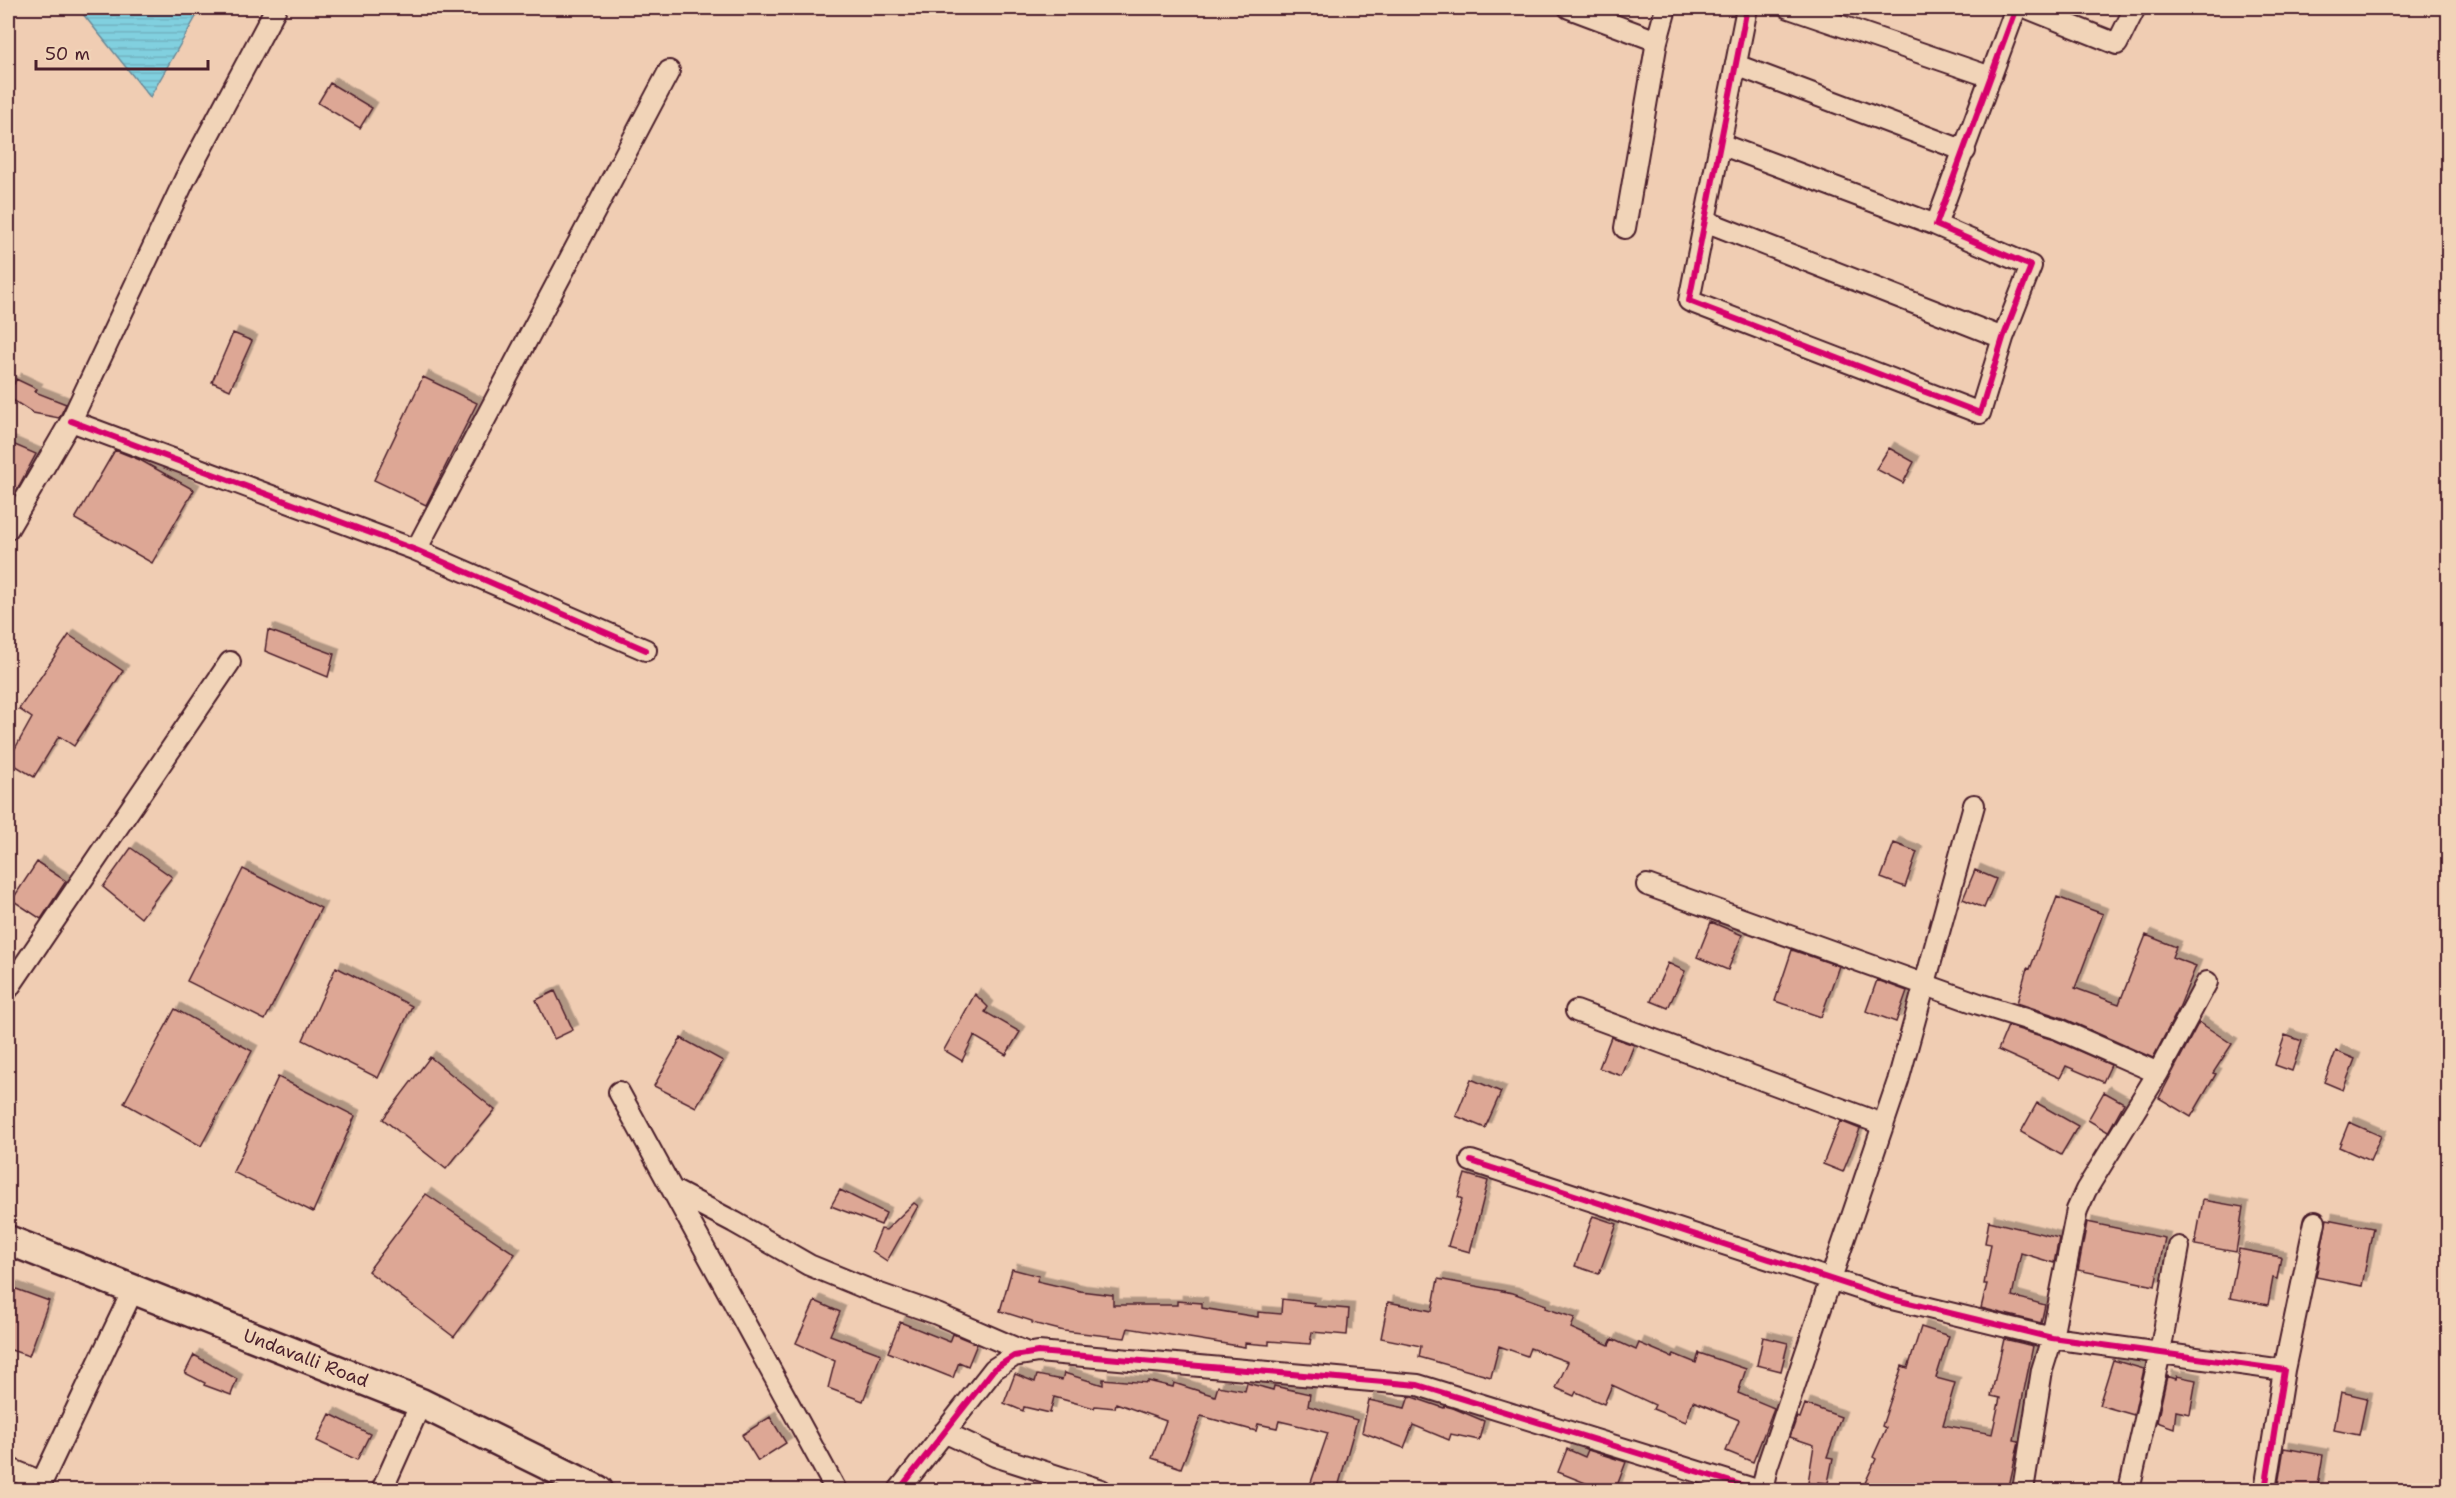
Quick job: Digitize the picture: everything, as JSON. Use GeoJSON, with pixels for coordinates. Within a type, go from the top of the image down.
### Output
{"type":"FeatureCollection","features":[{"type":"Feature","properties":{"kind":"main road","name":"Undavalli Road"},"geometry":{"type":"LineString","coordinates":[[8,1240],[421,1403],[552,1481],[598,1491]]}},
{"type":"Feature","properties":{"kind":"street"},"geometry":{"type":"LineString","coordinates":[[10,520],[71,421],[185,179],[276,8]]}},
{"type":"Feature","properties":{"kind":"street"},"geometry":{"type":"LineString","coordinates":[[1569,8],[1657,41]]}},
{"type":"Feature","properties":{"kind":"street"},"geometry":{"type":"LineString","coordinates":[[1625,228],[1657,41],[1666,8]]}},
{"type":"Feature","properties":{"kind":"street"},"geometry":{"type":"LineString","coordinates":[[1720,144],[1936,225],[2031,266],[2003,338],[1980,413],[1689,301],[1720,144],[1748,8]]}},
{"type":"Feature","properties":{"kind":"street"},"geometry":{"type":"LineString","coordinates":[[1789,8],[1991,77]]}},
{"type":"Feature","properties":{"kind":"street"},"geometry":{"type":"LineString","coordinates":[[1936,225],[2016,8]]}},
{"type":"Feature","properties":{"kind":"street"},"geometry":{"type":"LineString","coordinates":[[2027,8],[2117,44],[2135,8]]}},
{"type":"Feature","properties":{"kind":"street"},"geometry":{"type":"LineString","coordinates":[[1736,65],[1965,151]]}},
{"type":"Feature","properties":{"kind":"street"},"geometry":{"type":"LineString","coordinates":[[416,550],[669,71]]}},
{"type":"Feature","properties":{"kind":"street"},"geometry":{"type":"LineString","coordinates":[[1705,221],[2003,338]]}},
{"type":"Feature","properties":{"kind":"street"},"geometry":{"type":"LineString","coordinates":[[71,421],[416,550],[646,650]]}},
{"type":"Feature","properties":{"kind":"street"},"geometry":{"type":"LineString","coordinates":[[8,989],[230,662]]}},
{"type":"Feature","properties":{"kind":"street"},"geometry":{"type":"LineString","coordinates":[[1762,1491],[1767,1467],[1898,1081],[1974,805]]}},
{"type":"Feature","properties":{"kind":"street"},"geometry":{"type":"LineString","coordinates":[[1647,885],[2058,1029],[2158,1073]]}},
{"type":"Feature","properties":{"kind":"street"},"geometry":{"type":"LineString","coordinates":[[2023,1491],[2042,1370],[2052,1338],[2077,1210],[2086,1190],[2158,1073],[2207,982]]}},
{"type":"Feature","properties":{"kind":"street"},"geometry":{"type":"LineString","coordinates":[[1576,1011],[1882,1124]]}},
{"type":"Feature","properties":{"kind":"street"},"geometry":{"type":"LineString","coordinates":[[619,1092],[836,1491]]}},
{"type":"Feature","properties":{"kind":"street"},"geometry":{"type":"LineString","coordinates":[[1471,1161],[1888,1298],[2052,1338],[2284,1370]]}},
{"type":"Feature","properties":{"kind":"street"},"geometry":{"type":"LineString","coordinates":[[673,1191],[734,1222],[808,1265],[937,1314],[1027,1353]]}},
{"type":"Feature","properties":{"kind":"street"},"geometry":{"type":"LineString","coordinates":[[2265,1491],[2284,1370],[2315,1222]]}},
{"type":"Feature","properties":{"kind":"street"},"geometry":{"type":"LineString","coordinates":[[2129,1491],[2160,1353],[2179,1247]]}},
{"type":"Feature","properties":{"kind":"street"},"geometry":{"type":"LineString","coordinates":[[8,1468],[40,1486],[133,1290]]}},
{"type":"Feature","properties":{"kind":"street"},"geometry":{"type":"LineString","coordinates":[[898,1491],[994,1369],[1004,1361],[1027,1353],[1038,1352],[1418,1384],[1757,1491]]}},
{"type":"Feature","properties":{"kind":"street"},"geometry":{"type":"LineString","coordinates":[[382,1491],[421,1403]]}},
{"type":"Feature","properties":{"kind":"street"},"geometry":{"type":"LineString","coordinates":[[944,1432],[995,1456],[1101,1491]]}},
{"type":"Feature","properties":{"kind":"water"},"geometry":{"type":"Polygon","coordinates":[[[78,8],[201,8],[150,97],[78,8]]]}},
{"type":"Feature","properties":{"kind":"building"},"geometry":{"type":"Polygon","coordinates":[[[330,83],[372,108],[360,128],[318,103],[330,83]]]}},
{"type":"Feature","properties":{"kind":"building"},"geometry":{"type":"Polygon","coordinates":[[[233,333],[252,341],[230,390],[212,382],[233,333]]]}},
{"type":"Feature","properties":{"kind":"building"},"geometry":{"type":"Polygon","coordinates":[[[423,377],[477,403],[426,505],[374,480],[423,377]]]}},
{"type":"Feature","properties":{"kind":"building"},"geometry":{"type":"Polygon","coordinates":[[[16,379],[37,389],[35,392],[66,404],[59,418],[33,413],[8,397],[8,381],[14,384],[16,379]]]}},
{"type":"Feature","properties":{"kind":"building"},"geometry":{"type":"Polygon","coordinates":[[[8,442],[36,454],[8,506],[8,442]]]}},
{"type":"Feature","properties":{"kind":"building"},"geometry":{"type":"Polygon","coordinates":[[[1889,448],[1914,462],[1903,483],[1876,469],[1889,448]]]}},
{"type":"Feature","properties":{"kind":"building"},"geometry":{"type":"Polygon","coordinates":[[[115,450],[140,460],[194,490],[152,563],[75,519],[115,450]]]}},
{"type":"Feature","properties":{"kind":"building"},"geometry":{"type":"Polygon","coordinates":[[[268,630],[334,654],[328,677],[265,651],[268,630]]]}},
{"type":"Feature","properties":{"kind":"building"},"geometry":{"type":"Polygon","coordinates":[[[69,635],[123,671],[74,746],[59,736],[34,777],[8,761],[32,718],[19,709],[69,635]]]}},
{"type":"Feature","properties":{"kind":"building"},"geometry":{"type":"Polygon","coordinates":[[[1894,843],[1917,852],[1905,887],[1881,878],[1894,843]]]}},
{"type":"Feature","properties":{"kind":"building"},"geometry":{"type":"Polygon","coordinates":[[[131,848],[172,877],[141,918],[103,887],[131,848]]]}},
{"type":"Feature","properties":{"kind":"building"},"geometry":{"type":"Polygon","coordinates":[[[37,862],[66,881],[41,919],[12,900],[37,862]]]}},
{"type":"Feature","properties":{"kind":"building"},"geometry":{"type":"Polygon","coordinates":[[[243,869],[321,908],[265,1020],[187,981],[243,869]]]}},
{"type":"Feature","properties":{"kind":"building"},"geometry":{"type":"Polygon","coordinates":[[[1975,870],[1996,879],[1984,908],[1963,899],[1975,870]]]}},
{"type":"Feature","properties":{"kind":"building"},"geometry":{"type":"Polygon","coordinates":[[[2057,897],[2103,914],[2075,988],[2119,1004],[2146,935],[2176,947],[2172,957],[2196,966],[2179,1008],[2153,1058],[2063,1018],[2017,1003],[2027,968],[2030,969],[2057,897]]]}},
{"type":"Feature","properties":{"kind":"building"},"geometry":{"type":"Polygon","coordinates":[[[1711,922],[1742,935],[1728,970],[1697,957],[1711,922]]]}},
{"type":"Feature","properties":{"kind":"building"},"geometry":{"type":"Polygon","coordinates":[[[1792,950],[1839,966],[1821,1017],[1775,1001],[1792,950]]]}},
{"type":"Feature","properties":{"kind":"building"},"geometry":{"type":"Polygon","coordinates":[[[1668,963],[1685,971],[1668,1008],[1651,1001],[1668,963]]]}},
{"type":"Feature","properties":{"kind":"building"},"geometry":{"type":"Polygon","coordinates":[[[336,967],[412,1006],[378,1078],[303,1040],[336,967]]]}},
{"type":"Feature","properties":{"kind":"building"},"geometry":{"type":"Polygon","coordinates":[[[1877,980],[1907,991],[1896,1022],[1866,1011],[1877,980]]]}},
{"type":"Feature","properties":{"kind":"building"},"geometry":{"type":"Polygon","coordinates":[[[555,991],[573,1030],[554,1039],[536,1000],[555,991]]]}},
{"type":"Feature","properties":{"kind":"building"},"geometry":{"type":"Polygon","coordinates":[[[975,994],[988,1007],[985,1012],[1020,1032],[1006,1055],[974,1036],[962,1061],[944,1050],[975,994]]]}},
{"type":"Feature","properties":{"kind":"building"},"geometry":{"type":"Polygon","coordinates":[[[175,1009],[252,1051],[201,1146],[124,1103],[175,1009]]]}},
{"type":"Feature","properties":{"kind":"building"},"geometry":{"type":"Polygon","coordinates":[[[2199,1022],[2232,1044],[2213,1073],[2216,1074],[2191,1117],[2159,1098],[2199,1022]]]}},
{"type":"Feature","properties":{"kind":"building"},"geometry":{"type":"Polygon","coordinates":[[[2008,1026],[2054,1040],[2111,1065],[2103,1082],[2066,1066],[2060,1078],[1998,1050],[2008,1026]]]}},
{"type":"Feature","properties":{"kind":"building"},"geometry":{"type":"Polygon","coordinates":[[[2285,1035],[2302,1041],[2292,1071],[2275,1065],[2285,1035]]]}},
{"type":"Feature","properties":{"kind":"building"},"geometry":{"type":"Polygon","coordinates":[[[1611,1037],[1634,1045],[1622,1076],[1599,1068],[1611,1037]]]}},
{"type":"Feature","properties":{"kind":"building"},"geometry":{"type":"Polygon","coordinates":[[[681,1038],[723,1061],[696,1107],[654,1086],[681,1038]]]}},
{"type":"Feature","properties":{"kind":"building"},"geometry":{"type":"Polygon","coordinates":[[[2336,1051],[2355,1059],[2343,1090],[2324,1082],[2336,1051]]]}},
{"type":"Feature","properties":{"kind":"building"},"geometry":{"type":"Polygon","coordinates":[[[430,1057],[495,1110],[446,1169],[383,1119],[430,1057]]]}},
{"type":"Feature","properties":{"kind":"building"},"geometry":{"type":"Polygon","coordinates":[[[278,1077],[355,1116],[313,1212],[233,1172],[278,1077]]]}},
{"type":"Feature","properties":{"kind":"building"},"geometry":{"type":"Polygon","coordinates":[[[1471,1079],[1501,1092],[1485,1128],[1456,1116],[1471,1079]]]}},
{"type":"Feature","properties":{"kind":"building"},"geometry":{"type":"Polygon","coordinates":[[[2104,1092],[2124,1103],[2108,1132],[2088,1120],[2104,1092]]]}},
{"type":"Feature","properties":{"kind":"building"},"geometry":{"type":"Polygon","coordinates":[[[2037,1103],[2078,1126],[2061,1155],[2021,1132],[2037,1103]]]}},
{"type":"Feature","properties":{"kind":"building"},"geometry":{"type":"Polygon","coordinates":[[[1840,1121],[1860,1129],[1843,1172],[1823,1164],[1840,1121]]]}},
{"type":"Feature","properties":{"kind":"building"},"geometry":{"type":"Polygon","coordinates":[[[2349,1122],[2381,1136],[2370,1161],[2339,1147],[2349,1122]]]}},
{"type":"Feature","properties":{"kind":"building"},"geometry":{"type":"Polygon","coordinates":[[[1465,1174],[1488,1181],[1470,1252],[1448,1246],[1462,1199],[1458,1197],[1465,1174]]]}},
{"type":"Feature","properties":{"kind":"building"},"geometry":{"type":"Polygon","coordinates":[[[840,1190],[886,1213],[881,1225],[831,1206],[840,1190]]]}},
{"type":"Feature","properties":{"kind":"building"},"geometry":{"type":"Polygon","coordinates":[[[426,1194],[515,1254],[454,1337],[368,1271],[426,1194]]]}},
{"type":"Feature","properties":{"kind":"building"},"geometry":{"type":"Polygon","coordinates":[[[2203,1200],[2243,1207],[2236,1252],[2195,1245],[2203,1200]]]}},
{"type":"Feature","properties":{"kind":"building"},"geometry":{"type":"Polygon","coordinates":[[[914,1203],[918,1206],[887,1261],[872,1251],[881,1229],[886,1230],[914,1203]]]}},
{"type":"Feature","properties":{"kind":"building"},"geometry":{"type":"Polygon","coordinates":[[[1593,1216],[1617,1224],[1599,1274],[1575,1266],[1593,1216]]]}},
{"type":"Feature","properties":{"kind":"building"},"geometry":{"type":"Polygon","coordinates":[[[2327,1219],[2373,1228],[2362,1286],[2316,1277],[2327,1219]]]}},
{"type":"Feature","properties":{"kind":"building"},"geometry":{"type":"Polygon","coordinates":[[[1989,1221],[2059,1238],[2054,1263],[2021,1253],[2012,1296],[2045,1305],[2041,1323],[1981,1308],[1987,1284],[1984,1284],[1991,1244],[1985,1243],[1989,1221]]]}},
{"type":"Feature","properties":{"kind":"building"},"geometry":{"type":"Polygon","coordinates":[[[2087,1222],[2165,1238],[2155,1286],[2078,1270],[2087,1222]]]}},
{"type":"Feature","properties":{"kind":"building"},"geometry":{"type":"Polygon","coordinates":[[[2239,1249],[2281,1257],[2277,1279],[2273,1278],[2268,1305],[2230,1298],[2239,1249]]]}},
{"type":"Feature","properties":{"kind":"building"},"geometry":{"type":"Polygon","coordinates":[[[1012,1269],[1039,1276],[1037,1281],[1080,1291],[1113,1295],[1113,1305],[1177,1305],[1177,1301],[1202,1303],[1202,1308],[1258,1317],[1258,1312],[1281,1314],[1282,1299],[1315,1303],[1314,1306],[1349,1309],[1347,1335],[1312,1332],[1310,1344],[1269,1341],[1269,1345],[1245,1343],[1245,1347],[1128,1328],[1125,1338],[1064,1331],[1032,1323],[1032,1321],[1000,1311],[1012,1269]]]}},
{"type":"Feature","properties":{"kind":"building"},"geometry":{"type":"Polygon","coordinates":[[[1438,1279],[1513,1293],[1546,1305],[1545,1308],[1575,1318],[1571,1328],[1609,1345],[1612,1339],[1636,1350],[1639,1343],[1672,1357],[1674,1354],[1696,1363],[1699,1353],[1746,1369],[1738,1393],[1774,1408],[1753,1462],[1726,1451],[1739,1420],[1693,1401],[1686,1422],[1653,1409],[1655,1405],[1612,1385],[1604,1404],[1576,1392],[1574,1396],[1556,1388],[1568,1362],[1530,1348],[1527,1356],[1499,1346],[1491,1377],[1419,1357],[1421,1346],[1381,1338],[1388,1302],[1432,1311],[1438,1279]]]}},
{"type":"Feature","properties":{"kind":"building"},"geometry":{"type":"Polygon","coordinates":[[[8,1286],[49,1301],[29,1356],[8,1349],[8,1286]]]}},
{"type":"Feature","properties":{"kind":"building"},"geometry":{"type":"Polygon","coordinates":[[[815,1301],[840,1312],[830,1335],[881,1354],[863,1401],[828,1388],[835,1361],[796,1343],[815,1301]]]}},
{"type":"Feature","properties":{"kind":"building"},"geometry":{"type":"Polygon","coordinates":[[[900,1322],[950,1342],[953,1334],[977,1344],[968,1366],[959,1362],[953,1378],[888,1352],[900,1322]]]}},
{"type":"Feature","properties":{"kind":"building"},"geometry":{"type":"Polygon","coordinates":[[[1921,1327],[1949,1336],[1936,1378],[1955,1383],[1943,1425],[1992,1434],[2000,1398],[1991,1396],[2004,1339],[2033,1346],[2014,1440],[2019,1441],[2008,1491],[1881,1491],[1865,1483],[1876,1459],[1873,1457],[1886,1428],[1882,1426],[1902,1366],[1908,1368],[1921,1327]]]}},
{"type":"Feature","properties":{"kind":"building"},"geometry":{"type":"Polygon","coordinates":[[[1763,1337],[1788,1343],[1781,1371],[1757,1365],[1763,1337]]]}},
{"type":"Feature","properties":{"kind":"building"},"geometry":{"type":"Polygon","coordinates":[[[194,1355],[237,1379],[231,1395],[204,1385],[205,1383],[185,1373],[194,1355]]]}},
{"type":"Feature","properties":{"kind":"building"},"geometry":{"type":"Polygon","coordinates":[[[2113,1360],[2144,1369],[2134,1415],[2099,1405],[2113,1360]]]}},
{"type":"Feature","properties":{"kind":"building"},"geometry":{"type":"Polygon","coordinates":[[[1064,1373],[1103,1385],[1103,1379],[1148,1383],[1148,1381],[1173,1387],[1174,1383],[1215,1396],[1218,1386],[1245,1391],[1247,1383],[1273,1390],[1274,1386],[1310,1394],[1308,1406],[1357,1420],[1337,1491],[1308,1491],[1328,1433],[1279,1421],[1277,1428],[1258,1424],[1256,1431],[1201,1416],[1181,1468],[1152,1458],[1166,1421],[1116,1403],[1115,1408],[1095,1406],[1094,1408],[1054,1397],[1050,1413],[1024,1407],[1023,1411],[1004,1403],[1015,1374],[1035,1382],[1037,1375],[1062,1380],[1064,1373]]]}},
{"type":"Feature","properties":{"kind":"building"},"geometry":{"type":"Polygon","coordinates":[[[2167,1376],[2196,1380],[2190,1414],[2176,1411],[2174,1428],[2157,1422],[2167,1376]]]}},
{"type":"Feature","properties":{"kind":"building"},"geometry":{"type":"Polygon","coordinates":[[[2341,1392],[2367,1398],[2359,1435],[2334,1430],[2341,1392]]]}},
{"type":"Feature","properties":{"kind":"building"},"geometry":{"type":"Polygon","coordinates":[[[1409,1396],[1444,1408],[1445,1406],[1453,1408],[1484,1421],[1479,1440],[1451,1434],[1449,1440],[1413,1425],[1404,1448],[1362,1432],[1369,1400],[1405,1408],[1409,1396]]]}},
{"type":"Feature","properties":{"kind":"building"},"geometry":{"type":"Polygon","coordinates":[[[1805,1404],[1841,1417],[1827,1457],[1833,1458],[1828,1483],[1818,1482],[1817,1485],[1808,1483],[1814,1445],[1790,1437],[1797,1417],[1800,1418],[1805,1404]]]}},
{"type":"Feature","properties":{"kind":"building"},"geometry":{"type":"Polygon","coordinates":[[[330,1414],[370,1434],[357,1460],[317,1441],[330,1414]]]}},
{"type":"Feature","properties":{"kind":"building"},"geometry":{"type":"Polygon","coordinates":[[[770,1417],[786,1443],[758,1461],[742,1435],[770,1417]]]}},
{"type":"Feature","properties":{"kind":"building"},"geometry":{"type":"Polygon","coordinates":[[[2284,1448],[2323,1455],[2317,1491],[2277,1491],[2284,1448]]]}},
{"type":"Feature","properties":{"kind":"building"},"geometry":{"type":"Polygon","coordinates":[[[1567,1449],[1585,1457],[1588,1450],[1626,1462],[1615,1491],[1592,1491],[1593,1486],[1558,1472],[1567,1449]]]}},
{"type":"Feature","properties":{"kind":"cycle path"},"geometry":{"type":"LineString","coordinates":[[1747,8],[1689,301],[1980,413],[2003,338],[2031,266],[1936,225],[2016,8]]}},
{"type":"Feature","properties":{"kind":"cycle path"},"geometry":{"type":"LineString","coordinates":[[71,421],[416,550],[646,650]]}},
{"type":"Feature","properties":{"kind":"cycle path"},"geometry":{"type":"LineString","coordinates":[[1471,1161],[1888,1298],[2052,1338],[2284,1370],[2265,1490]]}},
{"type":"Feature","properties":{"kind":"cycle path"},"geometry":{"type":"LineString","coordinates":[[899,1490],[994,1369],[1014,1356],[1038,1352],[1418,1385],[1757,1490]]}}]}
